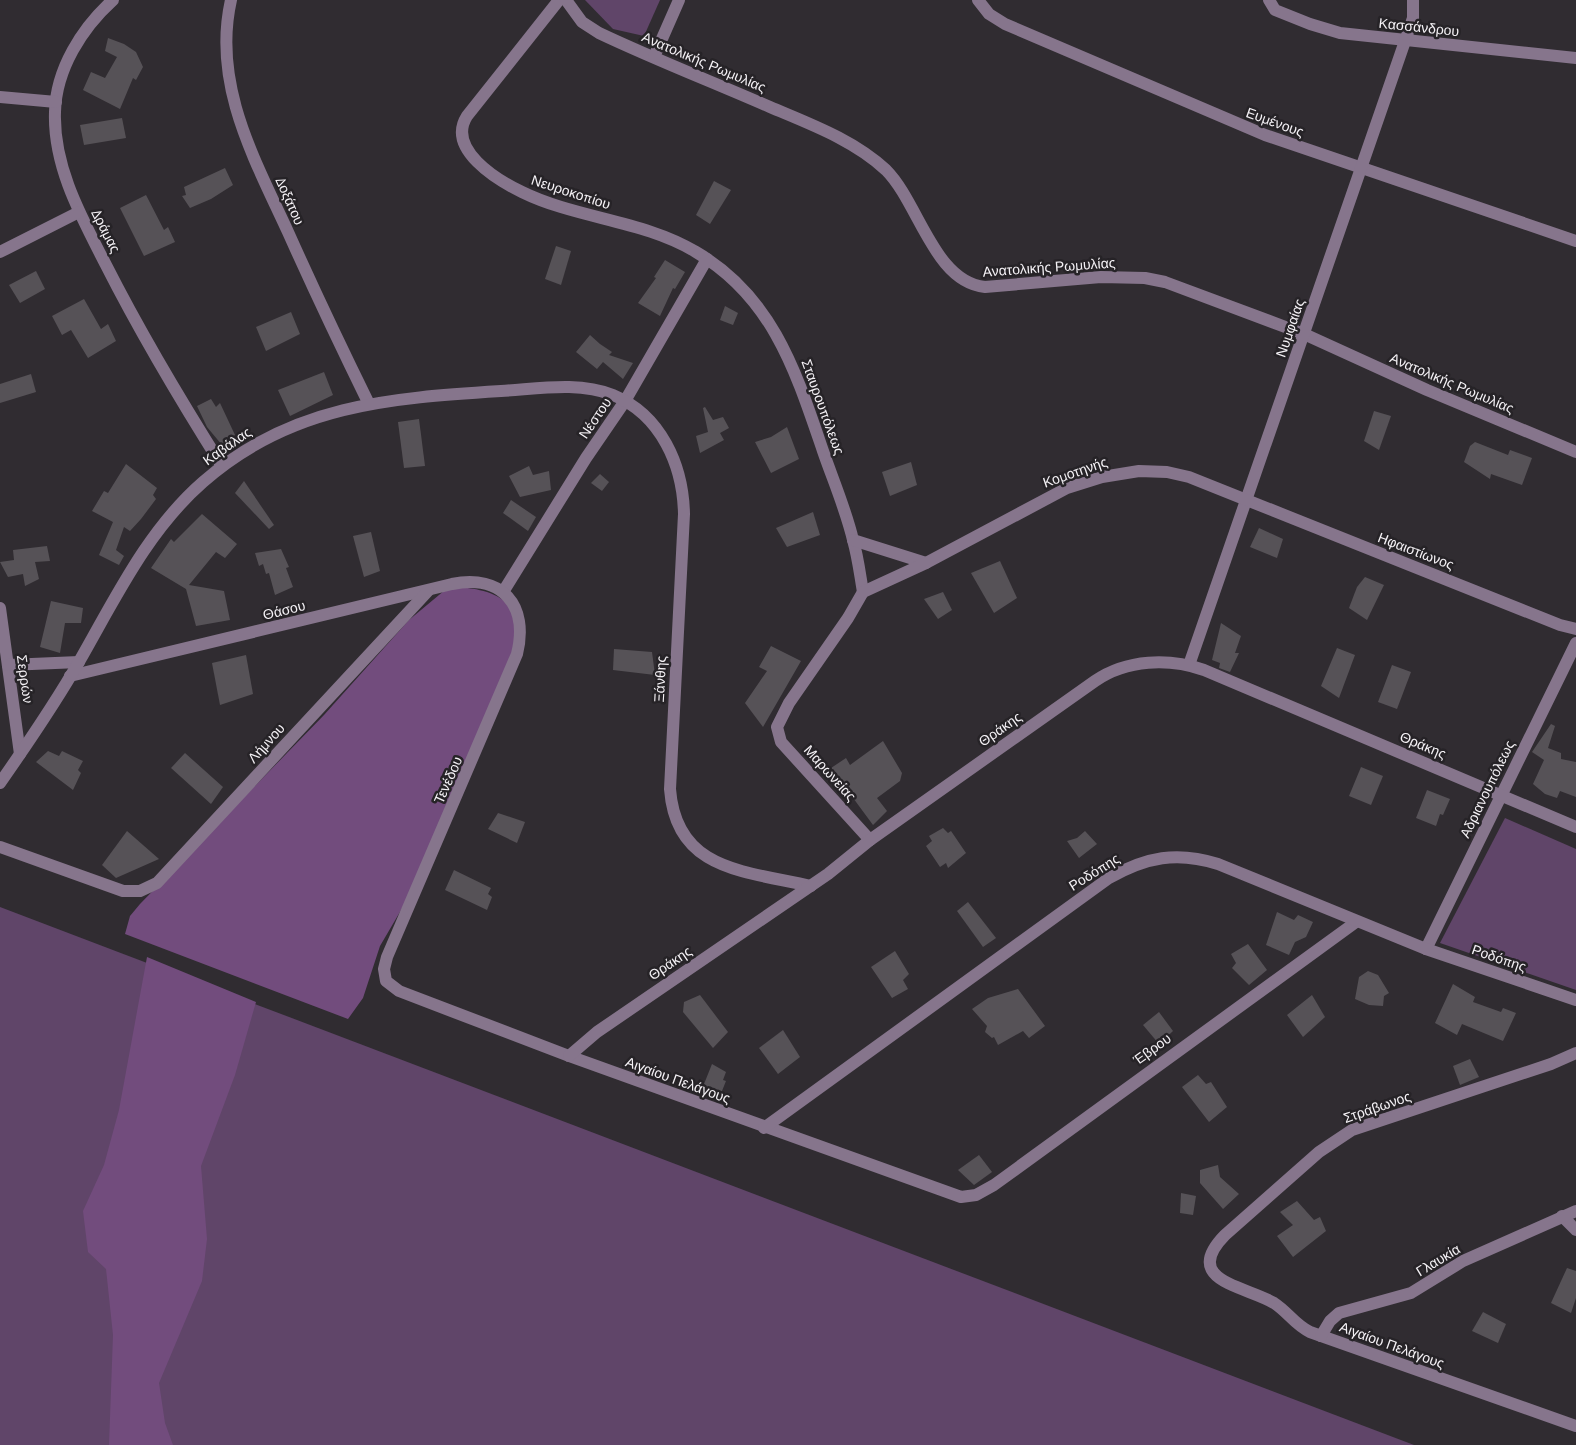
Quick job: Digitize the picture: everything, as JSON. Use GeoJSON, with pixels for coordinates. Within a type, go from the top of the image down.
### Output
{"type":"FeatureCollection","features":[{"type":"Feature","properties":{"kind":"street","name":"Δράμας"},"geometry":{"type":"LineString","coordinates":[[113,0],[95,19],[72,53],[63,73],[56,102],[55,121],[58,147],[69,188],[79,212],[153,352],[222,466]]}},
{"type":"Feature","properties":{"kind":"street","name":"Δοξάτου"},"geometry":{"type":"LineString","coordinates":[[231,0],[227,31],[227,66],[230,86],[240,123],[325,314],[369,404]]}},
{"type":"Feature","properties":{"kind":"street","name":"Νευροκοπίου"},"geometry":{"type":"LineString","coordinates":[[559,0],[465,119],[461,129],[462,138],[469,152],[490,173],[522,192],[670,240],[707,259]]}},
{"type":"Feature","properties":{"kind":"street","name":"Ανατολικής Ρωμυλίας"},"geometry":{"type":"LineString","coordinates":[[566,0],[575,15],[590,28],[803,121],[863,152],[877,162],[899,184],[945,263],[956,276],[967,283],[985,287],[1101,277],[1156,280],[1175,285],[1304,334],[1427,390],[1576,452]]}},
{"type":"Feature","properties":{"kind":"street"},"geometry":{"type":"LineString","coordinates":[[654,57],[678,0]]}},
{"type":"Feature","properties":{"kind":"street","name":"Ευμένους"},"geometry":{"type":"LineString","coordinates":[[978,0],[989,14],[1014,29],[1224,119],[1361,169],[1576,241]]}},
{"type":"Feature","properties":{"kind":"street","name":"Κασσάνδρου"},"geometry":{"type":"LineString","coordinates":[[1269,0],[1275,10],[1310,24],[1340,33],[1576,58]]}},
{"type":"Feature","properties":{"kind":"street","name":"Νυμφαίας"},"geometry":{"type":"LineString","coordinates":[[1189,666],[1413,18],[1413,0]]}},
{"type":"Feature","properties":{"kind":"street"},"geometry":{"type":"LineString","coordinates":[[0,98],[56,102]]}},
{"type":"Feature","properties":{"kind":"street"},"geometry":{"type":"LineString","coordinates":[[0,252],[79,212]]}},
{"type":"Feature","properties":{"kind":"street","name":"Νέστου"},"geometry":{"type":"LineString","coordinates":[[503,592],[586,458],[625,402],[707,259]]}},
{"type":"Feature","properties":{"kind":"street","name":"Σταυρουπόλεως"},"geometry":{"type":"LineString","coordinates":[[707,259],[748,293],[781,342],[808,407],[853,540],[863,592]]}},
{"type":"Feature","properties":{"kind":"street","name":"Καβάλας"},"geometry":{"type":"LineString","coordinates":[[0,783],[79,662],[131,572],[159,529],[188,496],[222,466],[251,446],[295,424],[343,409],[423,397],[568,387],[601,391],[625,402]]}},
{"type":"Feature","properties":{"kind":"street","name":"Ξάνθης"},"geometry":{"type":"LineString","coordinates":[[625,402],[647,418],[660,432],[674,458],[683,490],[684,514],[670,778],[672,810],[679,830],[696,850],[709,859],[811,886]]}},
{"type":"Feature","properties":{"kind":"street","name":"Κομοτηνής"},"geometry":{"type":"LineString","coordinates":[[863,592],[926,563],[1043,499],[1079,484],[1119,473],[1148,471],[1176,474],[1200,480],[1246,498]]}},
{"type":"Feature","properties":{"kind":"street","name":"Ηφαιστίωνος"},"geometry":{"type":"LineString","coordinates":[[1246,498],[1560,625],[1576,629]]}},
{"type":"Feature","properties":{"kind":"street"},"geometry":{"type":"LineString","coordinates":[[853,540],[926,563]]}},
{"type":"Feature","properties":{"kind":"street","name":"Θάσου"},"geometry":{"type":"LineString","coordinates":[[70,676],[452,584],[475,581],[492,585],[503,592]]}},
{"type":"Feature","properties":{"kind":"street","name":"Λήμνου"},"geometry":{"type":"LineString","coordinates":[[0,847],[115,889],[130,892],[140,891],[164,877],[428,591]]}},
{"type":"Feature","properties":{"kind":"street","name":"Τενέδου"},"geometry":{"type":"LineString","coordinates":[[385,980],[384,969],[387,957],[518,654],[519,622],[513,605],[503,592]]}},
{"type":"Feature","properties":{"kind":"street","name":"Μαρωνείας"},"geometry":{"type":"LineString","coordinates":[[863,592],[848,618],[778,722],[778,737],[870,840]]}},
{"type":"Feature","properties":{"kind":"street","name":"Σερρών"},"geometry":{"type":"LineString","coordinates":[[0,608],[20,754]]}},
{"type":"Feature","properties":{"kind":"street","name":"Αδριανουπόλεως"},"geometry":{"type":"LineString","coordinates":[[1426,949],[1576,643]]}},
{"type":"Feature","properties":{"kind":"street"},"geometry":{"type":"LineString","coordinates":[[8,665],[79,662]]}},
{"type":"Feature","properties":{"kind":"street","name":"Θράκης"},"geometry":{"type":"LineString","coordinates":[[569,1056],[597,1032],[811,886],[870,840],[1103,675],[1126,666],[1164,662],[1189,666],[1320,718],[1576,827]]}},
{"type":"Feature","properties":{"kind":"street","name":"Ροδόπης"},"geometry":{"type":"LineString","coordinates":[[764,1128],[1109,878],[1138,864],[1172,856],[1197,858],[1218,864],[1426,949],[1576,1000]]}},
{"type":"Feature","properties":{"kind":"street","name":"Έβρου"},"geometry":{"type":"LineString","coordinates":[[965,1197],[976,1195],[994,1185],[1356,922]]}},
{"type":"Feature","properties":{"kind":"street","name":"Αιγαίου Πελάγους"},"geometry":{"type":"LineString","coordinates":[[385,980],[399,990],[569,1056],[764,1128],[951,1194],[965,1197]]}},
{"type":"Feature","properties":{"kind":"street","name":"Στράβωνος"},"geometry":{"type":"LineString","coordinates":[[1212,1270],[1211,1254],[1225,1234],[1319,1152],[1343,1135],[1369,1123],[1402,1115],[1576,1053]]}},
{"type":"Feature","properties":{"kind":"street","name":"Γλαυκία"},"geometry":{"type":"LineString","coordinates":[[1321,1336],[1330,1321],[1339,1313],[1411,1293],[1463,1261],[1576,1211]]}},
{"type":"Feature","properties":{"kind":"street"},"geometry":{"type":"LineString","coordinates":[[1562,1216],[1576,1230]]}},
{"type":"Feature","properties":{"kind":"street","name":"Αιγαίου Πελάγους"},"geometry":{"type":"LineString","coordinates":[[1212,1270],[1224,1282],[1276,1304],[1298,1325],[1321,1336],[1576,1426]]}},
{"type":"Feature","properties":{"kind":"shaded area"},"geometry":{"type":"Polygon","coordinates":[[[585,0],[660,0],[644,36],[613,29],[585,0]]]}},
{"type":"Feature","properties":{"kind":"shaded area"},"geometry":{"type":"Polygon","coordinates":[[[459,587],[484,591],[506,602],[511,609],[515,621],[515,653],[404,905],[380,946],[363,998],[348,1019],[125,934],[130,916],[140,904],[324,715],[409,620],[445,590],[459,587]]]}},
{"type":"Feature","properties":{"kind":"shaded area"},"geometry":{"type":"Polygon","coordinates":[[[1505,818],[1576,849],[1576,990],[1440,943],[1505,818]]]}},
{"type":"Feature","properties":{"kind":"shaded area"},"geometry":{"type":"Polygon","coordinates":[[[0,907],[1414,1445],[0,1445],[0,907]]]}},
{"type":"Feature","properties":{"kind":"shaded area"},"geometry":{"type":"Polygon","coordinates":[[[147,957],[256,1002],[235,1075],[201,1166],[207,1239],[202,1281],[159,1383],[165,1423],[173,1445],[109,1445],[113,1335],[106,1269],[88,1252],[83,1211],[104,1165],[119,1110],[147,957]]]}},
{"type":"Feature","properties":{"kind":"building"},"geometry":{"type":"Polygon","coordinates":[[[108,38],[124,44],[136,52],[143,67],[136,80],[133,78],[120,109],[83,90],[91,72],[105,78],[117,57],[105,51],[108,38]]]}},
{"type":"Feature","properties":{"kind":"building"},"geometry":{"type":"Polygon","coordinates":[[[122,118],[126,138],[84,145],[80,125],[122,118]]]}},
{"type":"Feature","properties":{"kind":"building"},"geometry":{"type":"Polygon","coordinates":[[[225,168],[233,185],[211,199],[190,208],[182,196],[186,195],[184,187],[225,168]]]}},
{"type":"Feature","properties":{"kind":"building"},"geometry":{"type":"Polygon","coordinates":[[[714,181],[731,190],[710,224],[696,215],[714,181]]]}},
{"type":"Feature","properties":{"kind":"building"},"geometry":{"type":"Polygon","coordinates":[[[146,195],[164,230],[168,227],[175,242],[144,256],[120,208],[146,195]]]}},
{"type":"Feature","properties":{"kind":"building"},"geometry":{"type":"Polygon","coordinates":[[[556,246],[571,251],[561,285],[545,279],[556,246]]]}},
{"type":"Feature","properties":{"kind":"building"},"geometry":{"type":"Polygon","coordinates":[[[665,260],[685,272],[675,289],[673,288],[660,316],[638,303],[656,278],[654,277],[665,260]]]}},
{"type":"Feature","properties":{"kind":"building"},"geometry":{"type":"Polygon","coordinates":[[[36,271],[45,289],[20,303],[9,285],[36,271]]]}},
{"type":"Feature","properties":{"kind":"building"},"geometry":{"type":"Polygon","coordinates":[[[84,299],[101,329],[108,324],[116,341],[88,358],[71,330],[62,335],[52,316],[84,299]]]}},
{"type":"Feature","properties":{"kind":"building"},"geometry":{"type":"Polygon","coordinates":[[[725,306],[738,313],[733,325],[720,320],[725,306]]]}},
{"type":"Feature","properties":{"kind":"building"},"geometry":{"type":"Polygon","coordinates":[[[291,312],[300,334],[266,351],[256,327],[291,312]]]}},
{"type":"Feature","properties":{"kind":"building"},"geometry":{"type":"Polygon","coordinates":[[[590,335],[612,352],[609,355],[633,363],[623,379],[603,362],[597,369],[576,352],[590,335]]]}},
{"type":"Feature","properties":{"kind":"building"},"geometry":{"type":"Polygon","coordinates":[[[324,372],[333,395],[290,416],[278,390],[324,372]]]}},
{"type":"Feature","properties":{"kind":"building"},"geometry":{"type":"Polygon","coordinates":[[[31,374],[36,392],[0,403],[0,384],[31,374]]]}},
{"type":"Feature","properties":{"kind":"building"},"geometry":{"type":"Polygon","coordinates":[[[211,399],[216,407],[220,403],[235,435],[222,445],[207,427],[197,406],[211,399]]]}},
{"type":"Feature","properties":{"kind":"building"},"geometry":{"type":"Polygon","coordinates":[[[705,407],[713,420],[723,417],[729,428],[720,433],[724,440],[700,453],[696,436],[708,432],[703,408],[705,407]]]}},
{"type":"Feature","properties":{"kind":"building"},"geometry":{"type":"Polygon","coordinates":[[[1374,411],[1391,416],[1379,450],[1364,441],[1374,411]]]}},
{"type":"Feature","properties":{"kind":"building"},"geometry":{"type":"Polygon","coordinates":[[[419,419],[425,466],[404,468],[398,422],[419,419]]]}},
{"type":"Feature","properties":{"kind":"building"},"geometry":{"type":"Polygon","coordinates":[[[787,427],[799,459],[771,473],[755,442],[771,437],[787,427]]]}},
{"type":"Feature","properties":{"kind":"building"},"geometry":{"type":"Polygon","coordinates":[[[1475,442],[1508,455],[1510,450],[1532,458],[1522,485],[1491,474],[1490,479],[1464,462],[1470,446],[1475,442]]]}},
{"type":"Feature","properties":{"kind":"building"},"geometry":{"type":"Polygon","coordinates":[[[911,462],[917,485],[890,496],[882,472],[911,462]]]}},
{"type":"Feature","properties":{"kind":"building"},"geometry":{"type":"Polygon","coordinates":[[[126,464],[157,488],[153,495],[156,499],[141,519],[130,531],[124,527],[116,550],[124,556],[119,565],[99,555],[113,522],[92,511],[104,491],[108,493],[126,464]]]}},
{"type":"Feature","properties":{"kind":"building"},"geometry":{"type":"Polygon","coordinates":[[[529,466],[533,475],[549,471],[551,490],[520,497],[509,476],[529,466]]]}},
{"type":"Feature","properties":{"kind":"building"},"geometry":{"type":"Polygon","coordinates":[[[600,474],[609,482],[602,491],[591,483],[600,474]]]}},
{"type":"Feature","properties":{"kind":"building"},"geometry":{"type":"Polygon","coordinates":[[[244,481],[274,525],[269,529],[235,493],[244,481]]]}},
{"type":"Feature","properties":{"kind":"building"},"geometry":{"type":"Polygon","coordinates":[[[511,500],[536,517],[528,531],[503,513],[511,500]]]}},
{"type":"Feature","properties":{"kind":"building"},"geometry":{"type":"Polygon","coordinates":[[[813,512],[820,535],[787,547],[776,528],[813,512]]]}},
{"type":"Feature","properties":{"kind":"building"},"geometry":{"type":"Polygon","coordinates":[[[202,514],[237,544],[225,558],[216,552],[189,585],[224,591],[230,620],[196,626],[186,589],[151,568],[171,539],[174,542],[202,514]]]}},
{"type":"Feature","properties":{"kind":"building"},"geometry":{"type":"Polygon","coordinates":[[[1259,528],[1283,539],[1277,558],[1250,547],[1259,528]]]}},
{"type":"Feature","properties":{"kind":"building"},"geometry":{"type":"Polygon","coordinates":[[[371,532],[380,571],[364,577],[353,536],[371,532]]]}},
{"type":"Feature","properties":{"kind":"building"},"geometry":{"type":"Polygon","coordinates":[[[47,546],[50,561],[35,562],[39,579],[25,586],[23,574],[8,577],[0,562],[14,560],[13,550],[47,546]]]}},
{"type":"Feature","properties":{"kind":"building"},"geometry":{"type":"Polygon","coordinates":[[[281,549],[289,567],[286,568],[293,587],[275,595],[269,573],[266,574],[263,564],[259,566],[255,553],[281,549]]]}},
{"type":"Feature","properties":{"kind":"building"},"geometry":{"type":"Polygon","coordinates":[[[1000,561],[1017,598],[994,613],[971,573],[1000,561]]]}},
{"type":"Feature","properties":{"kind":"building"},"geometry":{"type":"Polygon","coordinates":[[[1365,577],[1384,585],[1367,620],[1349,608],[1357,587],[1365,577]]]}},
{"type":"Feature","properties":{"kind":"building"},"geometry":{"type":"Polygon","coordinates":[[[943,592],[952,610],[938,619],[924,599],[943,592]]]}},
{"type":"Feature","properties":{"kind":"building"},"geometry":{"type":"Polygon","coordinates":[[[51,601],[83,608],[81,623],[65,623],[60,653],[40,647],[51,601]]]}},
{"type":"Feature","properties":{"kind":"building"},"geometry":{"type":"Polygon","coordinates":[[[1221,623],[1241,636],[1235,653],[1239,653],[1230,672],[1219,668],[1220,663],[1212,660],[1221,623]]]}},
{"type":"Feature","properties":{"kind":"building"},"geometry":{"type":"Polygon","coordinates":[[[771,646],[801,661],[763,727],[745,703],[767,671],[759,667],[771,646]]]}},
{"type":"Feature","properties":{"kind":"building"},"geometry":{"type":"Polygon","coordinates":[[[1337,648],[1355,655],[1339,698],[1321,686],[1337,648]]]}},
{"type":"Feature","properties":{"kind":"building"},"geometry":{"type":"Polygon","coordinates":[[[614,649],[652,652],[655,675],[613,670],[614,649]]]}},
{"type":"Feature","properties":{"kind":"building"},"geometry":{"type":"Polygon","coordinates":[[[246,655],[253,694],[220,705],[212,663],[246,655]]]}},
{"type":"Feature","properties":{"kind":"building"},"geometry":{"type":"Polygon","coordinates":[[[1392,665],[1411,672],[1397,709],[1378,702],[1392,665]]]}},
{"type":"Feature","properties":{"kind":"building"},"geometry":{"type":"Polygon","coordinates":[[[1551,724],[1555,726],[1548,748],[1561,753],[1561,759],[1576,762],[1576,797],[1560,791],[1557,798],[1545,794],[1533,784],[1544,760],[1532,752],[1551,724]]]}},
{"type":"Feature","properties":{"kind":"building"},"geometry":{"type":"Polygon","coordinates":[[[883,741],[902,773],[900,781],[877,798],[887,811],[873,825],[831,768],[846,758],[850,765],[883,741]]]}},
{"type":"Feature","properties":{"kind":"building"},"geometry":{"type":"Polygon","coordinates":[[[48,751],[59,756],[62,751],[83,761],[78,770],[81,773],[73,790],[36,762],[48,751]]]}},
{"type":"Feature","properties":{"kind":"building"},"geometry":{"type":"Polygon","coordinates":[[[185,753],[223,787],[211,804],[171,768],[185,753]]]}},
{"type":"Feature","properties":{"kind":"building"},"geometry":{"type":"Polygon","coordinates":[[[1361,767],[1383,776],[1371,805],[1349,796],[1361,767]]]}},
{"type":"Feature","properties":{"kind":"building"},"geometry":{"type":"Polygon","coordinates":[[[1427,790],[1450,799],[1443,815],[1440,814],[1436,826],[1416,818],[1427,790]]]}},
{"type":"Feature","properties":{"kind":"building"},"geometry":{"type":"Polygon","coordinates":[[[498,813],[525,822],[517,843],[488,829],[498,813]]]}},
{"type":"Feature","properties":{"kind":"building"},"geometry":{"type":"Polygon","coordinates":[[[943,828],[948,833],[951,831],[966,853],[948,868],[946,863],[940,867],[926,846],[932,841],[929,836],[943,828]]]}},
{"type":"Feature","properties":{"kind":"building"},"geometry":{"type":"Polygon","coordinates":[[[127,831],[159,859],[116,878],[102,865],[127,831]]]}},
{"type":"Feature","properties":{"kind":"building"},"geometry":{"type":"Polygon","coordinates":[[[1085,831],[1097,844],[1079,858],[1067,841],[1077,838],[1085,831]]]}},
{"type":"Feature","properties":{"kind":"building"},"geometry":{"type":"Polygon","coordinates":[[[454,870],[491,888],[488,894],[492,897],[487,910],[445,890],[454,870]]]}},
{"type":"Feature","properties":{"kind":"building"},"geometry":{"type":"Polygon","coordinates":[[[968,902],[996,938],[983,947],[957,911],[968,902]]]}},
{"type":"Feature","properties":{"kind":"building"},"geometry":{"type":"Polygon","coordinates":[[[1277,912],[1294,920],[1298,915],[1313,922],[1306,937],[1295,942],[1289,955],[1266,945],[1277,912]]]}},
{"type":"Feature","properties":{"kind":"building"},"geometry":{"type":"Polygon","coordinates":[[[1248,944],[1267,970],[1249,985],[1232,968],[1236,963],[1231,954],[1248,944]]]}},
{"type":"Feature","properties":{"kind":"building"},"geometry":{"type":"Polygon","coordinates":[[[895,951],[909,974],[903,980],[908,989],[892,998],[871,967],[895,951]]]}},
{"type":"Feature","properties":{"kind":"building"},"geometry":{"type":"Polygon","coordinates":[[[1368,971],[1378,975],[1389,993],[1384,996],[1383,1006],[1369,1005],[1355,999],[1359,977],[1368,971]]]}},
{"type":"Feature","properties":{"kind":"building"},"geometry":{"type":"Polygon","coordinates":[[[1453,984],[1475,997],[1473,1002],[1501,1012],[1503,1008],[1516,1013],[1503,1041],[1462,1024],[1457,1035],[1435,1023],[1453,984]]]}},
{"type":"Feature","properties":{"kind":"building"},"geometry":{"type":"Polygon","coordinates":[[[1018,989],[1045,1026],[1029,1038],[1023,1031],[998,1045],[994,1037],[992,1038],[985,1032],[987,1026],[972,1009],[988,998],[1018,989]]]}},
{"type":"Feature","properties":{"kind":"building"},"geometry":{"type":"Polygon","coordinates":[[[700,995],[728,1032],[713,1048],[683,1012],[684,1002],[700,995]]]}},
{"type":"Feature","properties":{"kind":"building"},"geometry":{"type":"Polygon","coordinates":[[[1312,995],[1325,1017],[1303,1037],[1287,1015],[1312,995]]]}},
{"type":"Feature","properties":{"kind":"building"},"geometry":{"type":"Polygon","coordinates":[[[1159,1012],[1173,1031],[1159,1044],[1143,1025],[1159,1012]]]}},
{"type":"Feature","properties":{"kind":"building"},"geometry":{"type":"Polygon","coordinates":[[[783,1030],[800,1057],[778,1074],[759,1048],[783,1030]]]}},
{"type":"Feature","properties":{"kind":"building"},"geometry":{"type":"Polygon","coordinates":[[[1470,1059],[1479,1077],[1460,1085],[1453,1066],[1470,1059]]]}},
{"type":"Feature","properties":{"kind":"building"},"geometry":{"type":"Polygon","coordinates":[[[712,1064],[726,1072],[723,1080],[726,1081],[718,1101],[700,1094],[712,1064]]]}},
{"type":"Feature","properties":{"kind":"building"},"geometry":{"type":"Polygon","coordinates":[[[1198,1075],[1206,1084],[1211,1082],[1227,1107],[1209,1122],[1182,1087],[1198,1075]]]}},
{"type":"Feature","properties":{"kind":"building"},"geometry":{"type":"Polygon","coordinates":[[[979,1155],[992,1172],[974,1185],[958,1170],[979,1155]]]}},
{"type":"Feature","properties":{"kind":"building"},"geometry":{"type":"Polygon","coordinates":[[[1218,1165],[1220,1177],[1239,1194],[1223,1209],[1200,1183],[1200,1170],[1218,1165]]]}},
{"type":"Feature","properties":{"kind":"building"},"geometry":{"type":"Polygon","coordinates":[[[1181,1193],[1196,1196],[1193,1215],[1180,1213],[1181,1193]]]}},
{"type":"Feature","properties":{"kind":"building"},"geometry":{"type":"Polygon","coordinates":[[[1297,1201],[1314,1220],[1320,1217],[1326,1231],[1293,1257],[1277,1236],[1293,1225],[1280,1212],[1297,1201]]]}},
{"type":"Feature","properties":{"kind":"building"},"geometry":{"type":"Polygon","coordinates":[[[1567,1268],[1576,1271],[1576,1298],[1571,1313],[1551,1303],[1567,1268]]]}},
{"type":"Feature","properties":{"kind":"building"},"geometry":{"type":"Polygon","coordinates":[[[1483,1312],[1506,1324],[1498,1343],[1472,1331],[1483,1312]]]}}]}
